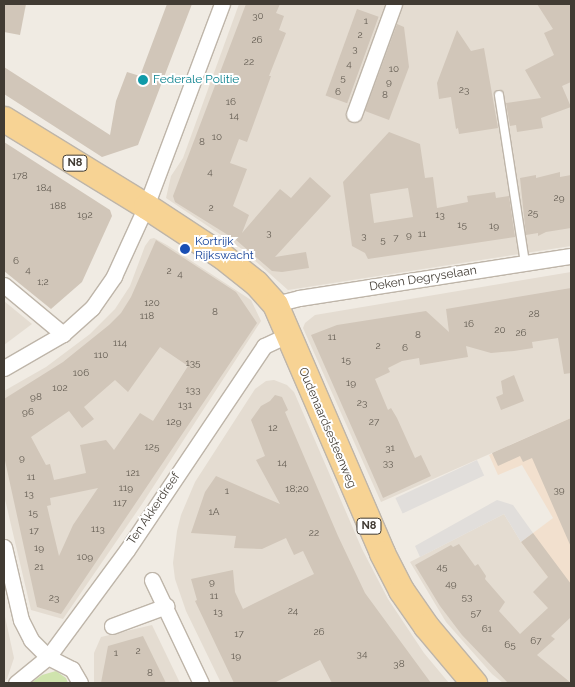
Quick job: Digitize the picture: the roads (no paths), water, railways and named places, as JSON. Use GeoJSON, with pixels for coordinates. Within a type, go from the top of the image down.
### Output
{"type":"FeatureCollection","features":[{"type":"Feature","properties":{"kind":"main road","name":"N8"},"geometry":{"type":"LineString","coordinates":[[4,119],[146,206]]}},
{"type":"Feature","properties":{"kind":"main road","name":"Oudenaardsesteenweg"},"geometry":{"type":"LineString","coordinates":[[146,206],[232,263],[256,283],[275,304],[356,497],[401,590],[442,647],[474,683]]}},
{"type":"Feature","properties":{"kind":"street"},"geometry":{"type":"LineString","coordinates":[[4,368],[63,334],[92,308],[114,276],[146,206],[222,4]]}},
{"type":"Feature","properties":{"kind":"street"},"geometry":{"type":"LineString","coordinates":[[354,114],[394,4]]}},
{"type":"Feature","properties":{"kind":"street","name":"Deken Degryselaan"},"geometry":{"type":"LineString","coordinates":[[275,304],[299,298],[571,256]]}},
{"type":"Feature","properties":{"kind":"street"},"geometry":{"type":"LineString","coordinates":[[4,285],[63,334]]}},
{"type":"Feature","properties":{"kind":"street","name":"Ten Akkerdreef"},"geometry":{"type":"LineString","coordinates":[[16,683],[48,657],[127,550],[264,346],[288,335]]}},
{"type":"Feature","properties":{"kind":"street"},"geometry":{"type":"LineString","coordinates":[[4,547],[21,620],[31,640],[48,657],[72,669],[80,683]]}},
{"type":"Feature","properties":{"kind":"street"},"geometry":{"type":"LineString","coordinates":[[152,580],[201,683]]}},
{"type":"Feature","properties":{"kind":"street"},"geometry":{"type":"LineString","coordinates":[[112,626],[166,606]]}},
{"type":"Feature","properties":{"kind":"lane"},"geometry":{"type":"LineString","coordinates":[[499,95],[525,263]]}},
{"type":"Feature","properties":{"kind":"place","name":"Federale Politie"},"geometry":{"type":"Point","coordinates":[143,80]}},
{"type":"Feature","properties":{"kind":"place","name":"Kortrijk Rijkswacht"},"geometry":{"type":"Point","coordinates":[185,249]}}]}
